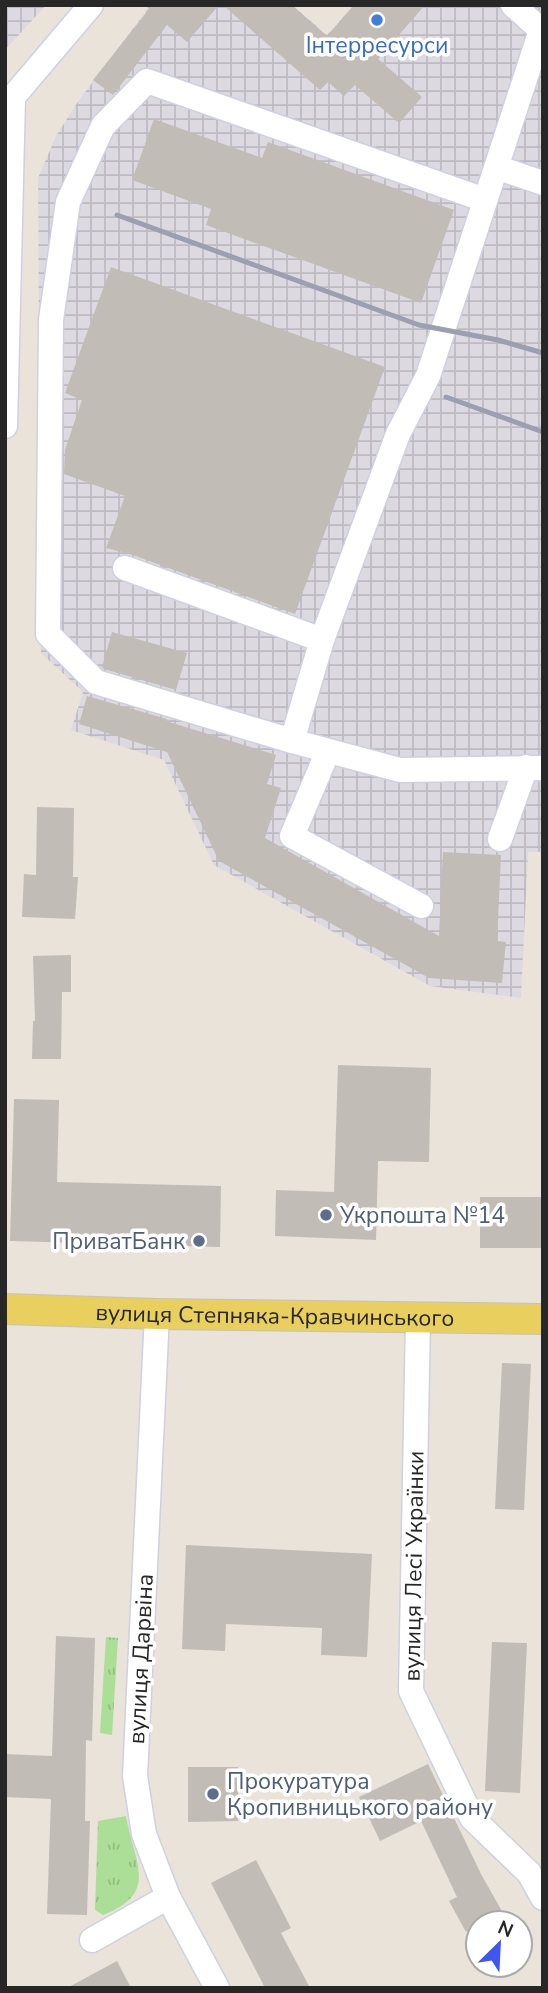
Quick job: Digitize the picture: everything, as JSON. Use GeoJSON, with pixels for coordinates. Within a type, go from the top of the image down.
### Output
{"type":"FeatureCollection","features":[{"type":"Feature","properties":{"kind":"main road","name":"вулиця Степняка-Кравчинського"},"geometry":{"type":"LineString","coordinates":[[5,1309],[157,1314],[543,1319]]}},
{"type":"Feature","properties":{"kind":"street"},"geometry":{"type":"LineString","coordinates":[[5,426],[9,97],[91,5]]}},
{"type":"Feature","properties":{"kind":"street"},"geometry":{"type":"LineString","coordinates":[[292,741],[322,640],[398,434],[428,376],[542,31],[513,5]]}},
{"type":"Feature","properties":{"kind":"street"},"geometry":{"type":"LineString","coordinates":[[485,200],[147,81],[103,126],[68,202],[51,320],[48,634],[96,681],[328,751],[400,770],[535,767],[500,839]]}},
{"type":"Feature","properties":{"kind":"street"},"geometry":{"type":"LineString","coordinates":[[496,167],[543,183]]}},
{"type":"Feature","properties":{"kind":"street"},"geometry":{"type":"LineString","coordinates":[[125,568],[322,640]]}},
{"type":"Feature","properties":{"kind":"street"},"geometry":{"type":"LineString","coordinates":[[328,751],[292,836],[421,906]]}},
{"type":"Feature","properties":{"kind":"street","name":"вулиця Дарвіна"},"geometry":{"type":"LineString","coordinates":[[157,1314],[135,1776],[144,1833],[168,1897],[217,1988]]}},
{"type":"Feature","properties":{"kind":"street","name":"вулиця Лесі Українки"},"geometry":{"type":"LineString","coordinates":[[418,1318],[411,1691],[472,1818],[529,1873],[543,1898]]}},
{"type":"Feature","properties":{"kind":"street"},"geometry":{"type":"LineString","coordinates":[[92,1940],[168,1897]]}},
{"type":"Feature","properties":{"kind":"shaded area"},"geometry":{"type":"Polygon","coordinates":[[[5,5],[46,5],[5,50],[5,5]]]}},
{"type":"Feature","properties":{"kind":"shaded area"},"geometry":{"type":"Polygon","coordinates":[[[151,5],[292,5],[327,35],[354,5],[543,5],[543,852],[528,852],[521,998],[430,986],[214,865],[164,760],[71,730],[83,692],[41,653],[38,178],[56,136],[79,100],[151,5]]]}},
{"type":"Feature","properties":{"kind":"green space"},"geometry":{"type":"Polygon","coordinates":[[[106,1637],[118,1638],[112,1735],[100,1733],[106,1637]]]}},
{"type":"Feature","properties":{"kind":"green space"},"geometry":{"type":"Polygon","coordinates":[[[126,1816],[137,1862],[137,1886],[132,1897],[103,1915],[95,1910],[98,1821],[126,1816]]]}},
{"type":"Feature","properties":{"kind":"building"},"geometry":{"type":"Polygon","coordinates":[[[145,5],[219,5],[187,42],[167,25],[113,95],[93,80],[149,9],[145,5]]]}},
{"type":"Feature","properties":{"kind":"building"},"geometry":{"type":"Polygon","coordinates":[[[223,5],[292,5],[327,36],[354,5],[425,5],[378,59],[422,97],[399,123],[355,85],[344,96],[328,82],[320,90],[223,5]]]}},
{"type":"Feature","properties":{"kind":"building"},"geometry":{"type":"Polygon","coordinates":[[[154,119],[262,158],[268,142],[454,210],[421,303],[206,225],[211,209],[132,180],[154,119]]]}},
{"type":"Feature","properties":{"kind":"building"},"geometry":{"type":"Polygon","coordinates":[[[111,267],[385,367],[295,614],[130,554],[106,548],[125,496],[64,474],[65,450],[82,400],[65,393],[111,267]]]}},
{"type":"Feature","properties":{"kind":"building"},"geometry":{"type":"Polygon","coordinates":[[[112,632],[187,653],[176,690],[104,669],[102,667],[112,632]]]}},
{"type":"Feature","properties":{"kind":"building"},"geometry":{"type":"Polygon","coordinates":[[[87,696],[276,755],[267,784],[281,788],[265,838],[439,936],[443,852],[501,855],[497,941],[506,942],[502,983],[429,978],[219,861],[167,752],[79,724],[87,696]]]}},
{"type":"Feature","properties":{"kind":"building"},"geometry":{"type":"Polygon","coordinates":[[[37,807],[74,808],[73,877],[78,877],[75,919],[22,917],[24,874],[36,875],[37,807]]]}},
{"type":"Feature","properties":{"kind":"building"},"geometry":{"type":"Polygon","coordinates":[[[71,955],[71,992],[62,992],[61,1059],[32,1059],[35,1021],[33,956],[71,955]]]}},
{"type":"Feature","properties":{"kind":"building"},"geometry":{"type":"Polygon","coordinates":[[[338,1065],[431,1068],[429,1162],[378,1161],[376,1240],[275,1236],[276,1190],[334,1192],[338,1065]]]}},
{"type":"Feature","properties":{"kind":"building"},"geometry":{"type":"Polygon","coordinates":[[[14,1099],[59,1100],[57,1182],[221,1186],[220,1247],[10,1241],[14,1099]]]}},
{"type":"Feature","properties":{"kind":"building"},"geometry":{"type":"Polygon","coordinates":[[[480,1197],[543,1197],[543,1248],[480,1248],[480,1197]]]}},
{"type":"Feature","properties":{"kind":"building"},"geometry":{"type":"Polygon","coordinates":[[[502,1363],[531,1364],[524,1510],[495,1509],[502,1363]]]}},
{"type":"Feature","properties":{"kind":"building"},"geometry":{"type":"Polygon","coordinates":[[[186,1545],[372,1554],[367,1657],[321,1655],[322,1628],[226,1624],[225,1651],[182,1649],[186,1545]]]}},
{"type":"Feature","properties":{"kind":"building"},"geometry":{"type":"Polygon","coordinates":[[[56,1636],[95,1638],[92,1741],[86,1740],[85,1821],[90,1821],[87,1915],[47,1914],[51,1799],[5,1797],[5,1754],[52,1756],[56,1636]]]}},
{"type":"Feature","properties":{"kind":"building"},"geometry":{"type":"Polygon","coordinates":[[[492,1642],[527,1643],[520,1793],[485,1791],[492,1642]]]}},
{"type":"Feature","properties":{"kind":"building"},"geometry":{"type":"Polygon","coordinates":[[[428,1764],[501,1909],[464,1909],[464,1928],[449,1901],[457,1897],[421,1821],[380,1841],[359,1797],[428,1764]]]}},
{"type":"Feature","properties":{"kind":"building","name":"Прокуратура Кропивницького району"},"geometry":{"type":"Polygon","coordinates":[[[188,1767],[238,1767],[238,1821],[188,1822],[188,1767]]]}},
{"type":"Feature","properties":{"kind":"building"},"geometry":{"type":"Polygon","coordinates":[[[256,1860],[291,1928],[281,1933],[310,1988],[265,1988],[211,1883],[256,1860]]]}},
{"type":"Feature","properties":{"kind":"building"},"geometry":{"type":"Polygon","coordinates":[[[117,1961],[131,1988],[67,1988],[117,1961]]]}},
{"type":"Feature","properties":{"kind":"railway"},"geometry":{"type":"LineString","coordinates":[[117,215],[419,325],[498,340],[543,353]]}},
{"type":"Feature","properties":{"kind":"railway"},"geometry":{"type":"LineString","coordinates":[[446,397],[543,432]]}},
{"type":"Feature","properties":{"kind":"place","name":"Інтерресурси"},"geometry":{"type":"Point","coordinates":[377,20]}},
{"type":"Feature","properties":{"kind":"place","name":"Укрпошта №14"},"geometry":{"type":"Point","coordinates":[326,1215]}},
{"type":"Feature","properties":{"kind":"place","name":"ПриватБанк"},"geometry":{"type":"Point","coordinates":[199,1241]}},
{"type":"Feature","properties":{"kind":"place","name":"Прокуратура Кропивницького району"},"geometry":{"type":"Point","coordinates":[213,1794]}}]}
